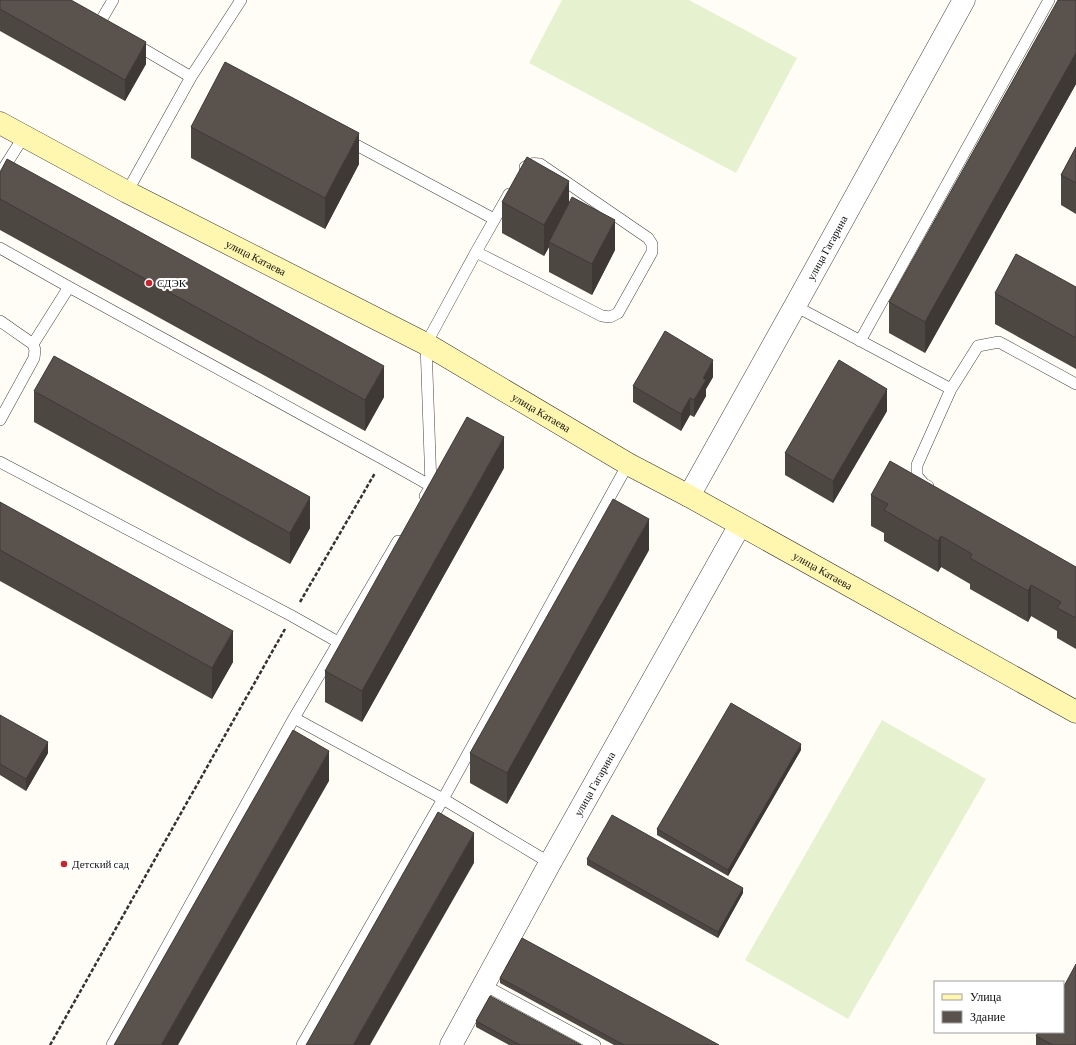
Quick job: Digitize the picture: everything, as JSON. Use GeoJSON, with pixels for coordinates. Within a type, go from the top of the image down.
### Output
{"type":"FeatureCollection","features":[{"type":"Feature","properties":{"kind":"street","name":"улица Гагарина"},"geometry":{"type":"LineString","coordinates":[[689,496],[964,0]]}},
{"type":"Feature","properties":{"kind":"street","name":"улица Катаева"},"geometry":{"type":"LineString","coordinates":[[0,123],[127,192],[426,344],[628,464],[689,496],[1076,712]]}},
{"type":"Feature","properties":{"kind":"street","name":"улица Гагарина"},"geometry":{"type":"LineString","coordinates":[[451,1045],[550,864],[740,525]]}},
{"type":"Feature","properties":{"kind":"lane"},"geometry":{"type":"LineString","coordinates":[[99,24],[113,0]]}},
{"type":"Feature","properties":{"kind":"lane"},"geometry":{"type":"LineString","coordinates":[[127,192],[191,76],[241,0]]}},
{"type":"Feature","properties":{"kind":"lane"},"geometry":{"type":"LineString","coordinates":[[860,341],[1049,0]]}},
{"type":"Feature","properties":{"kind":"lane"},"geometry":{"type":"LineString","coordinates":[[126,39],[191,76]]}},
{"type":"Feature","properties":{"kind":"lane"},"geometry":{"type":"LineString","coordinates":[[0,174],[24,136]]}},
{"type":"Feature","properties":{"kind":"lane"},"geometry":{"type":"LineString","coordinates":[[340,136],[494,219]]}},
{"type":"Feature","properties":{"kind":"lane"},"geometry":{"type":"LineString","coordinates":[[476,252],[602,316],[610,317],[618,312],[652,252],[652,244],[648,238],[540,164],[529,164],[525,167],[521,174]]}},
{"type":"Feature","properties":{"kind":"lane"},"geometry":{"type":"LineString","coordinates":[[419,507],[431,486],[426,344],[494,219],[514,187]]}},
{"type":"Feature","properties":{"kind":"lane"},"geometry":{"type":"LineString","coordinates":[[0,248],[383,458],[431,486]]}},
{"type":"Feature","properties":{"kind":"lane"},"geometry":{"type":"LineString","coordinates":[[33,344],[69,287]]}},
{"type":"Feature","properties":{"kind":"lane"},"geometry":{"type":"LineString","coordinates":[[795,306],[951,389]]}},
{"type":"Feature","properties":{"kind":"lane"},"geometry":{"type":"LineString","coordinates":[[0,321],[33,344],[35,350],[34,358],[0,420]]}},
{"type":"Feature","properties":{"kind":"lane"},"geometry":{"type":"LineString","coordinates":[[938,492],[924,484],[917,476],[917,465],[951,389],[978,346],[998,342],[1076,384]]}},
{"type":"Feature","properties":{"kind":"lane"},"geometry":{"type":"LineString","coordinates":[[0,462],[292,616],[338,642]]}},
{"type":"Feature","properties":{"kind":"lane"},"geometry":{"type":"LineString","coordinates":[[302,1045],[443,799],[628,464]]}},
{"type":"Feature","properties":{"kind":"lane"},"geometry":{"type":"LineString","coordinates":[[112,1045],[294,718],[403,534]]}},
{"type":"Feature","properties":{"kind":"lane"},"geometry":{"type":"LineString","coordinates":[[294,718],[443,799],[550,864]]}},
{"type":"Feature","properties":{"kind":"lane"},"geometry":{"type":"LineString","coordinates":[[484,984],[595,1045]]}},
{"type":"Feature","properties":{"kind":"path"},"geometry":{"type":"LineString","coordinates":[[50,1045],[383,458]]}},
{"type":"Feature","properties":{"kind":"green space"},"geometry":{"type":"Polygon","coordinates":[[[562,0],[689,0],[797,58],[736,173],[529,63],[562,0]]]}},
{"type":"Feature","properties":{"kind":"green space"},"geometry":{"type":"Polygon","coordinates":[[[882,720],[986,779],[848,1019],[745,960],[882,720]]]}},
{"type":"Feature","properties":{"kind":"building"},"geometry":{"type":"Polygon","coordinates":[[[0,0],[71,0],[146,42],[125,80],[0,9],[0,0]]]}},
{"type":"Feature","properties":{"kind":"building"},"geometry":{"type":"Polygon","coordinates":[[[1058,0],[1076,0],[1076,53],[925,322],[889,302],[1058,0]]]}},
{"type":"Feature","properties":{"kind":"building"},"geometry":{"type":"Polygon","coordinates":[[[225,62],[359,133],[325,198],[191,127],[225,62]]]}},
{"type":"Feature","properties":{"kind":"building"},"geometry":{"type":"Polygon","coordinates":[[[1076,147],[1076,183],[1061,175],[1076,147]]]}},
{"type":"Feature","properties":{"kind":"building"},"geometry":{"type":"Polygon","coordinates":[[[527,157],[569,181],[544,225],[502,202],[527,157]]]}},
{"type":"Feature","properties":{"kind":"building"},"geometry":{"type":"Polygon","coordinates":[[[7,159],[384,366],[365,400],[0,199],[0,172],[7,159]]]}},
{"type":"Feature","properties":{"kind":"building"},"geometry":{"type":"Polygon","coordinates":[[[572,197],[615,220],[592,264],[549,242],[572,197]]]}},
{"type":"Feature","properties":{"kind":"building"},"geometry":{"type":"Polygon","coordinates":[[[1016,254],[1076,287],[1076,338],[995,293],[1016,254]]]}},
{"type":"Feature","properties":{"kind":"building"},"geometry":{"type":"Polygon","coordinates":[[[665,331],[713,360],[703,378],[706,380],[694,400],[690,398],[681,414],[633,386],[665,331]]]}},
{"type":"Feature","properties":{"kind":"building"},"geometry":{"type":"Polygon","coordinates":[[[54,356],[310,497],[290,533],[34,391],[54,356]]]}},
{"type":"Feature","properties":{"kind":"building"},"geometry":{"type":"Polygon","coordinates":[[[839,360],[887,389],[833,481],[785,453],[839,360]]]}},
{"type":"Feature","properties":{"kind":"building"},"geometry":{"type":"Polygon","coordinates":[[[467,417],[504,437],[362,691],[325,671],[467,417]]]}},
{"type":"Feature","properties":{"kind":"building"},"geometry":{"type":"Polygon","coordinates":[[[890,461],[1076,567],[1076,618],[1057,608],[1061,602],[1031,585],[1028,591],[970,558],[972,554],[941,536],[938,541],[884,510],[888,504],[871,495],[890,461]]]}},
{"type":"Feature","properties":{"kind":"building"},"geometry":{"type":"Polygon","coordinates":[[[613,499],[649,519],[507,773],[470,753],[613,499]]]}},
{"type":"Feature","properties":{"kind":"building"},"geometry":{"type":"Polygon","coordinates":[[[0,502],[233,631],[212,668],[0,550],[0,502]]]}},
{"type":"Feature","properties":{"kind":"building"},"geometry":{"type":"Polygon","coordinates":[[[731,703],[801,744],[728,870],[657,829],[731,703]]]}},
{"type":"Feature","properties":{"kind":"building"},"geometry":{"type":"Polygon","coordinates":[[[0,715],[48,742],[26,779],[0,764],[0,715]]]}},
{"type":"Feature","properties":{"kind":"building"},"geometry":{"type":"Polygon","coordinates":[[[293,730],[329,751],[161,1045],[114,1045],[293,730]]]}},
{"type":"Feature","properties":{"kind":"building"},"geometry":{"type":"Polygon","coordinates":[[[438,812],[474,833],[353,1045],[306,1045],[438,812]]]}},
{"type":"Feature","properties":{"kind":"building"},"geometry":{"type":"Polygon","coordinates":[[[612,815],[743,888],[718,932],[587,859],[612,815]]]}},
{"type":"Feature","properties":{"kind":"building"},"geometry":{"type":"Polygon","coordinates":[[[522,938],[719,1045],[624,1045],[500,978],[522,938]]]}},
{"type":"Feature","properties":{"kind":"building"},"geometry":{"type":"Polygon","coordinates":[[[1076,964],[1076,1045],[1053,1045],[1036,1036],[1038,1033],[1064,1033],[1064,986],[1076,964]]]}},
{"type":"Feature","properties":{"kind":"building"},"geometry":{"type":"Polygon","coordinates":[[[490,996],[581,1045],[520,1045],[476,1021],[490,996]]]}},
{"type":"Feature","properties":{"kind":"place","name":"СДЭК"},"geometry":{"type":"Point","coordinates":[149,283]}},
{"type":"Feature","properties":{"kind":"place","name":"Детский сад"},"geometry":{"type":"Point","coordinates":[64,864]}}]}
